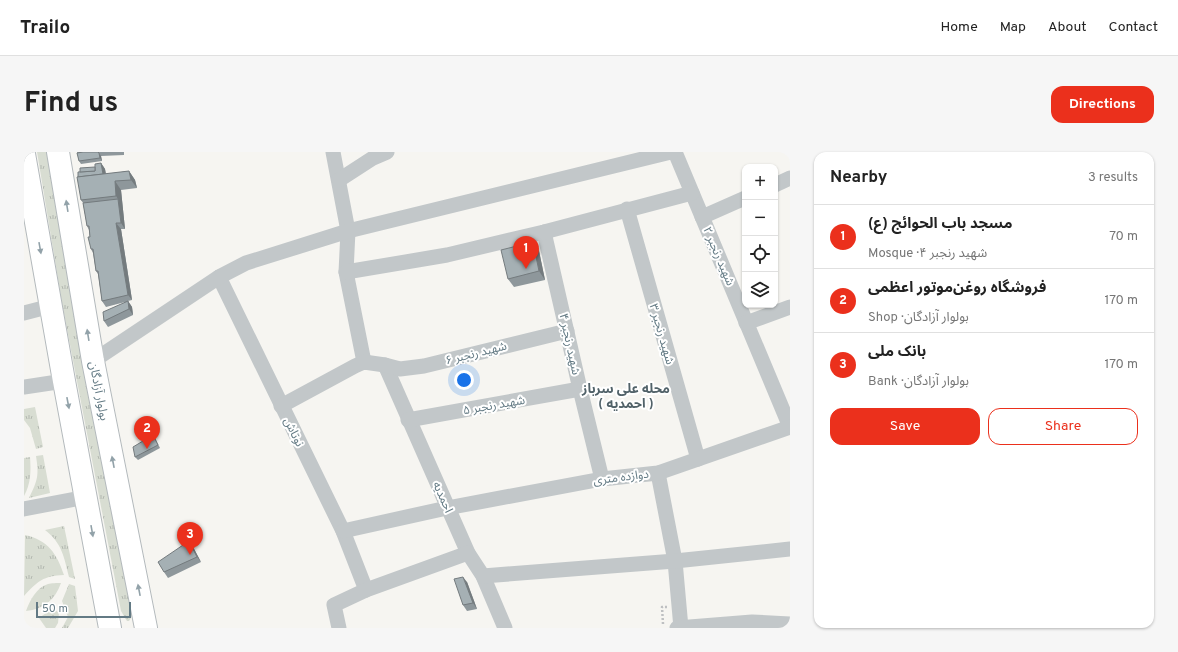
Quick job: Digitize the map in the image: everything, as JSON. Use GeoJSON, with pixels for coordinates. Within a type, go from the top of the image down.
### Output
{"type":"FeatureCollection","features":[{"type":"Feature","properties":{"kind":"main road","name":"بولوار آزادگان"},"geometry":{"type":"LineString","coordinates":[[58,152],[93,361],[146,628]]}},
{"type":"Feature","properties":{"kind":"main road"},"geometry":{"type":"LineString","coordinates":[[24,154],[50,306],[110,628]]}},
{"type":"Feature","properties":{"kind":"street"},"geometry":{"type":"LineString","coordinates":[[281,406],[364,362],[346,272],[348,231],[333,152]]}},
{"type":"Feature","properties":{"kind":"street"},"geometry":{"type":"LineString","coordinates":[[339,180],[373,158],[388,152]]}},
{"type":"Feature","properties":{"kind":"street"},"geometry":{"type":"LineString","coordinates":[[93,361],[218,277],[246,263],[348,231],[671,152]]}},
{"type":"Feature","properties":{"kind":"street","name":"۲ شهید رنجبر"},"geometry":{"type":"LineString","coordinates":[[675,152],[790,427]]}},
{"type":"Feature","properties":{"kind":"street"},"geometry":{"type":"LineString","coordinates":[[778,184],[790,178]]}},
{"type":"Feature","properties":{"kind":"street"},"geometry":{"type":"LineString","coordinates":[[346,272],[447,255],[544,232],[626,209],[692,193]]}},
{"type":"Feature","properties":{"kind":"street"},"geometry":{"type":"LineString","coordinates":[[702,217],[742,199]]}},
{"type":"Feature","properties":{"kind":"street","name":"شهید رنجبر ۳"},"geometry":{"type":"LineString","coordinates":[[626,209],[698,459]]}},
{"type":"Feature","properties":{"kind":"street","name":"شهید رنجبر ۴"},"geometry":{"type":"LineString","coordinates":[[544,232],[602,479]]}},
{"type":"Feature","properties":{"kind":"street","name":"نوتاش"},"geometry":{"type":"LineString","coordinates":[[218,277],[343,530],[366,590]]}},
{"type":"Feature","properties":{"kind":"street"},"geometry":{"type":"LineString","coordinates":[[24,313],[50,306]]}},
{"type":"Feature","properties":{"kind":"street"},"geometry":{"type":"LineString","coordinates":[[746,322],[790,307]]}},
{"type":"Feature","properties":{"kind":"street","name":"شهید رنجبر ۶"},"geometry":{"type":"LineString","coordinates":[[364,362],[400,369],[424,366],[568,330]]}},
{"type":"Feature","properties":{"kind":"street","name":"احمدیه"},"geometry":{"type":"LineString","coordinates":[[385,365],[447,508],[468,553],[483,576],[505,628]]}},
{"type":"Feature","properties":{"kind":"street"},"geometry":{"type":"LineString","coordinates":[[24,388],[64,381]]}},
{"type":"Feature","properties":{"kind":"street","name":"شهید رنجبر ۵"},"geometry":{"type":"LineString","coordinates":[[408,420],[580,389]]}},
{"type":"Feature","properties":{"kind":"street","name":"دوازده متری"},"geometry":{"type":"LineString","coordinates":[[343,530],[447,508],[602,479],[658,473],[790,427]]}},
{"type":"Feature","properties":{"kind":"street"},"geometry":{"type":"LineString","coordinates":[[658,473],[675,561],[681,628]]}},
{"type":"Feature","properties":{"kind":"street"},"geometry":{"type":"LineString","coordinates":[[24,509],[86,497]]}},
{"type":"Feature","properties":{"kind":"street"},"geometry":{"type":"LineString","coordinates":[[483,576],[675,561],[790,549]]}},
{"type":"Feature","properties":{"kind":"street"},"geometry":{"type":"LineString","coordinates":[[339,628],[334,604],[366,590],[468,553]]}},
{"type":"Feature","properties":{"kind":"street"},"geometry":{"type":"LineString","coordinates":[[677,628],[752,622],[790,624]]}},
{"type":"Feature","properties":{"kind":"path"},"geometry":{"type":"LineString","coordinates":[[662,606],[664,628]]}},
{"type":"Feature","properties":{"kind":"green space"},"geometry":{"type":"Polygon","coordinates":[[[37,152],[47,152],[132,616],[129,621],[127,621],[121,611],[62,303],[37,152]]]}},
{"type":"Feature","properties":{"kind":"green space"},"geometry":{"type":"Polygon","coordinates":[[[35,407],[43,447],[36,449],[30,428],[24,420],[24,409],[35,407]]]}},
{"type":"Feature","properties":{"kind":"green space"},"geometry":{"type":"Polygon","coordinates":[[[43,455],[50,493],[29,498],[37,477],[36,456],[43,455]]]}},
{"type":"Feature","properties":{"kind":"green space"},"geometry":{"type":"Polygon","coordinates":[[[30,457],[30,477],[24,496],[24,458],[30,457]]]}},
{"type":"Feature","properties":{"kind":"green space"},"geometry":{"type":"Polygon","coordinates":[[[64,526],[75,579],[69,577],[59,545],[45,530],[64,526]]]}},
{"type":"Feature","properties":{"kind":"green space"},"geometry":{"type":"Polygon","coordinates":[[[25,535],[40,540],[46,544],[55,554],[64,575],[41,580],[24,596],[25,535]]]}},
{"type":"Feature","properties":{"kind":"green space"},"geometry":{"type":"Polygon","coordinates":[[[61,583],[56,594],[48,603],[38,608],[26,611],[40,588],[49,584],[61,583]]]}},
{"type":"Feature","properties":{"kind":"green space"},"geometry":{"type":"Polygon","coordinates":[[[69,584],[75,586],[78,611],[68,628],[62,628],[68,617],[62,601],[69,584]]]}},
{"type":"Feature","properties":{"kind":"green space"},"geometry":{"type":"Polygon","coordinates":[[[53,608],[59,613],[58,623],[55,628],[46,628],[39,618],[53,608]]]}},
{"type":"Feature","properties":{"kind":"building"},"geometry":{"type":"Polygon","coordinates":[[[98,152],[100,158],[79,161],[77,153],[98,152]]]}},
{"type":"Feature","properties":{"kind":"building"},"geometry":{"type":"Polygon","coordinates":[[[101,163],[103,174],[78,177],[78,172],[95,171],[95,164],[101,163]]]}},
{"type":"Feature","properties":{"kind":"building"},"geometry":{"type":"Polygon","coordinates":[[[95,167],[95,171],[80,172],[80,168],[95,167]]]}},
{"type":"Feature","properties":{"kind":"building"},"geometry":{"type":"Polygon","coordinates":[[[129,171],[131,180],[115,181],[116,196],[81,200],[77,177],[129,171]]]}},
{"type":"Feature","properties":{"kind":"building"},"geometry":{"type":"Polygon","coordinates":[[[118,199],[121,223],[116,223],[128,295],[102,301],[98,271],[96,271],[93,249],[91,249],[88,237],[90,237],[89,226],[87,226],[83,203],[118,199]]]}},
{"type":"Feature","properties":{"kind":"building"},"geometry":{"type":"Polygon","coordinates":[[[533,242],[539,271],[508,279],[501,250],[533,242]]]}},
{"type":"Feature","properties":{"kind":"building"},"geometry":{"type":"Polygon","coordinates":[[[128,301],[129,309],[104,321],[103,312],[128,301]]]}},
{"type":"Feature","properties":{"kind":"building"},"geometry":{"type":"Polygon","coordinates":[[[153,435],[158,445],[135,457],[133,447],[153,435]]]}},
{"type":"Feature","properties":{"kind":"building"},"geometry":{"type":"Polygon","coordinates":[[[189,541],[197,557],[164,572],[158,562],[189,541]]]}},
{"type":"Feature","properties":{"kind":"building"},"geometry":{"type":"Polygon","coordinates":[[[463,577],[473,603],[463,605],[454,579],[463,577]]]}},
{"type":"Feature","properties":{"kind":"place","name":"مسجد باب الحوائج (ع)"},"geometry":{"type":"Point","coordinates":[526,269]}},
{"type":"Feature","properties":{"kind":"place","name":"فروشگاه روغن‌موتور اعظمی"},"geometry":{"type":"Point","coordinates":[147,449]}},
{"type":"Feature","properties":{"kind":"place","name":"بانک ملی"},"geometry":{"type":"Point","coordinates":[190,555]}},
{"type":"Feature","properties":{"kind":"district","name":"محله علی سرباز ( احمدیه )"},"geometry":{"type":"Point","coordinates":[626,396]}}]}
